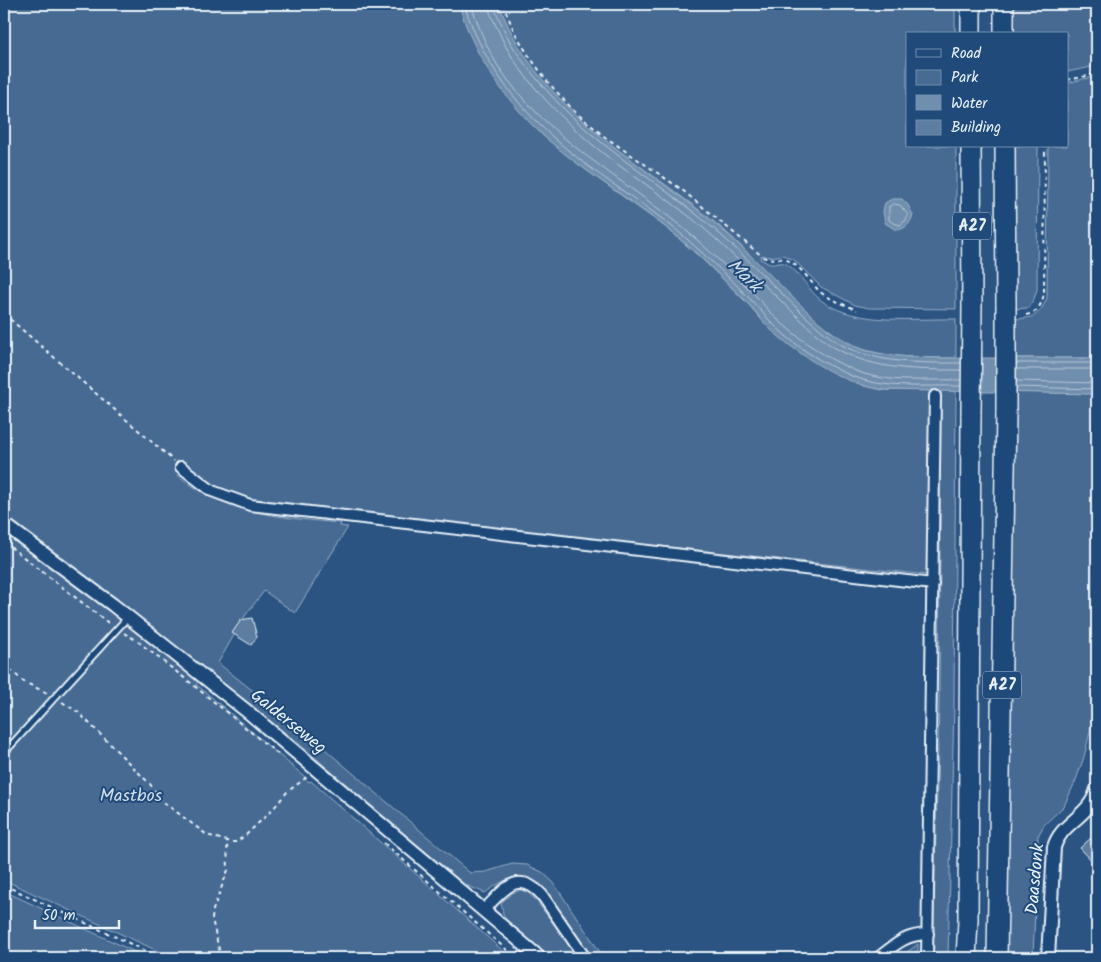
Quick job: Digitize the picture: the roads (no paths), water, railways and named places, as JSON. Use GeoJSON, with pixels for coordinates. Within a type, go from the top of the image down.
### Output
{"type":"FeatureCollection","features":[{"type":"Feature","properties":{"kind":"highway"},"geometry":{"type":"LineString","coordinates":[[971,4],[971,32]]}},
{"type":"Feature","properties":{"kind":"highway"},"geometry":{"type":"LineString","coordinates":[[1004,4],[1004,32]]}},
{"type":"Feature","properties":{"kind":"highway","name":"A27"},"geometry":{"type":"LineString","coordinates":[[966,958],[968,921],[972,414],[972,148]]}},
{"type":"Feature","properties":{"kind":"highway","name":"A27"},"geometry":{"type":"LineString","coordinates":[[997,958],[1006,412],[1005,148]]}},
{"type":"Feature","properties":{"kind":"street"},"geometry":{"type":"LineString","coordinates":[[927,958],[935,396]]}},
{"type":"Feature","properties":{"kind":"street"},"geometry":{"type":"LineString","coordinates":[[181,467],[212,491],[250,505],[932,584]]}},
{"type":"Feature","properties":{"kind":"street","name":"Galderseweg"},"geometry":{"type":"LineString","coordinates":[[4,524],[128,617],[248,712],[540,958]]}},
{"type":"Feature","properties":{"kind":"street","name":"Daasdonk"},"geometry":{"type":"LineString","coordinates":[[1048,958],[1054,847],[1062,830],[1079,818],[1090,806],[1097,789]]}},
{"type":"Feature","properties":{"kind":"street"},"geometry":{"type":"LineString","coordinates":[[484,910],[508,886],[527,882],[542,895],[585,958]]}},
{"type":"Feature","properties":{"kind":"street"},"geometry":{"type":"LineString","coordinates":[[878,958],[903,940],[914,935],[928,934]]}},
{"type":"Feature","properties":{"kind":"lane"},"geometry":{"type":"LineString","coordinates":[[4,753],[128,617]]}},
{"type":"Feature","properties":{"kind":"water","name":"Mark"},"geometry":{"type":"Polygon","coordinates":[[[459,4],[499,4],[508,27],[527,58],[549,87],[569,108],[611,145],[724,231],[826,328],[842,340],[868,351],[906,357],[1097,358],[1097,394],[883,390],[852,382],[807,358],[768,327],[746,301],[678,237],[572,160],[536,129],[491,75],[469,34],[459,4]]]}},
{"type":"Feature","properties":{"kind":"water"},"geometry":{"type":"Polygon","coordinates":[[[892,199],[902,199],[908,205],[913,215],[907,225],[896,230],[885,223],[883,211],[885,203],[892,199]]]}},
{"type":"Feature","properties":{"kind":"park label","name":"Mastbos"},"geometry":{"type":"Point","coordinates":[131,796]}}]}
